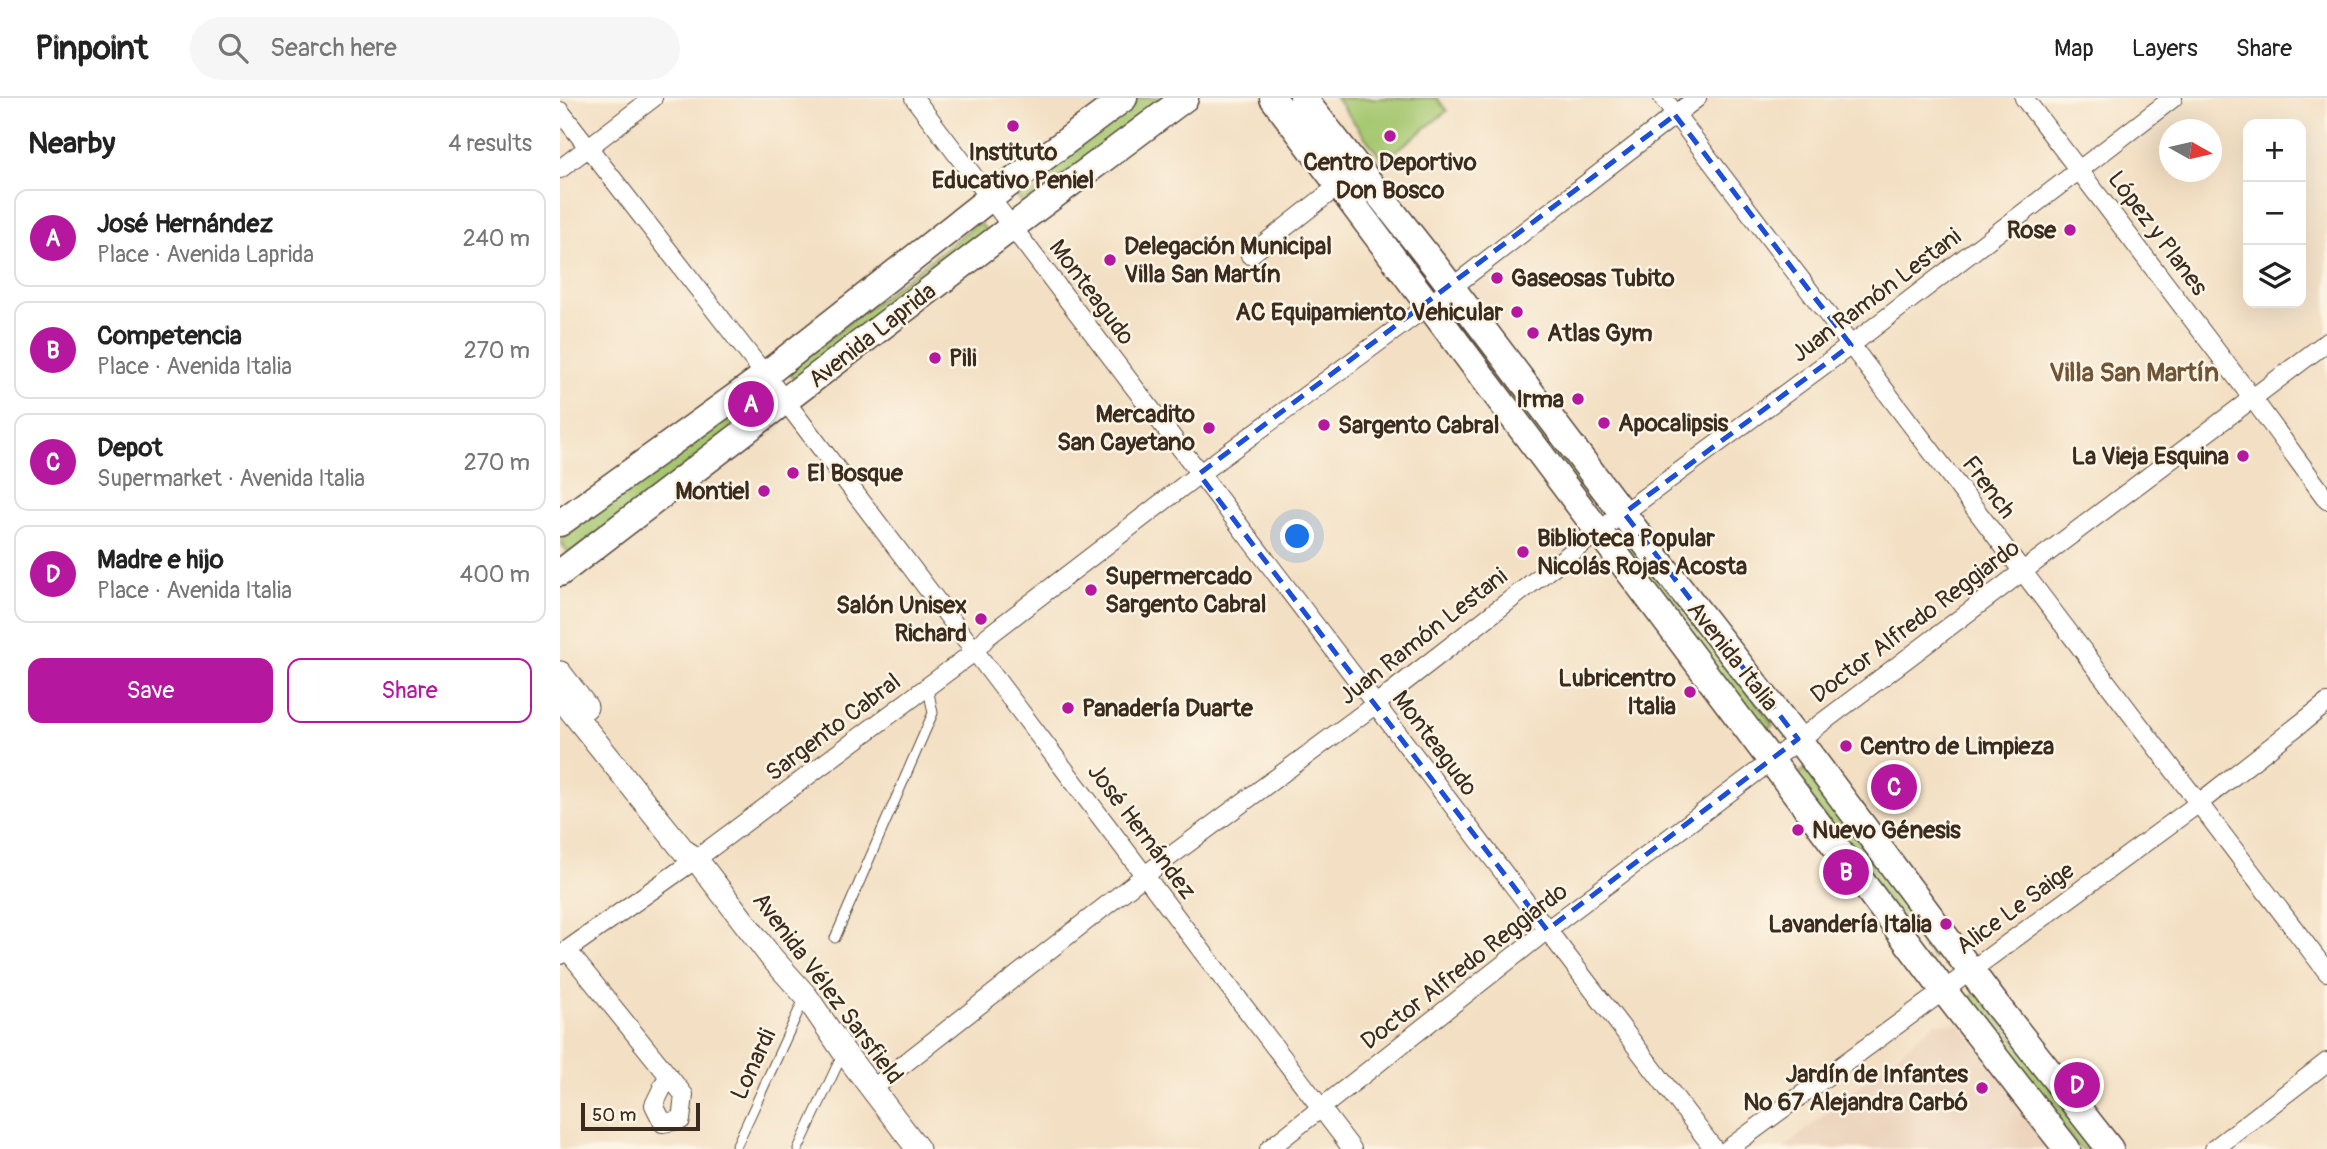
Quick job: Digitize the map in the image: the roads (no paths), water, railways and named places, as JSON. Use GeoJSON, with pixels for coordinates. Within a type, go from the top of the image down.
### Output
{"type":"FeatureCollection","features":[{"type":"Feature","properties":{"kind":"main road","name":"Avenida Laprida"},"geometry":{"type":"LineString","coordinates":[[560,523],[764,376],[990,198],[1124,98]]}},
{"type":"Feature","properties":{"kind":"main road","name":"Avenida Laprida"},"geometry":{"type":"LineString","coordinates":[[560,573],[1185,98]]}},
{"type":"Feature","properties":{"kind":"main road","name":"Avenida Italia"},"geometry":{"type":"LineString","coordinates":[[1273,98],[1944,991],[2067,1149]]}},
{"type":"Feature","properties":{"kind":"main road","name":"Avenida Italia"},"geometry":{"type":"LineString","coordinates":[[1303,98],[1798,739],[1970,972],[2110,1149]]}},
{"type":"Feature","properties":{"kind":"street"},"geometry":{"type":"LineString","coordinates":[[560,169],[653,98]]}},
{"type":"Feature","properties":{"kind":"street","name":"Monteagudo"},"geometry":{"type":"LineString","coordinates":[[914,98],[1714,1149]]}},
{"type":"Feature","properties":{"kind":"street","name":"French"},"geometry":{"type":"LineString","coordinates":[[1663,98],[2327,972]]}},
{"type":"Feature","properties":{"kind":"street","name":"Sargento Cabral"},"geometry":{"type":"LineString","coordinates":[[563,953],[696,859],[974,652],[988,636],[1199,474],[1429,305],[1697,98]]}},
{"type":"Feature","properties":{"kind":"street","name":"López y Planes"},"geometry":{"type":"LineString","coordinates":[[2024,98],[2327,500]]}},
{"type":"Feature","properties":{"kind":"street","name":"Juan Ramón Lestani"},"geometry":{"type":"LineString","coordinates":[[872,1089],[1145,875],[1376,704],[1599,531],[1851,345],[2173,98]]}},
{"type":"Feature","properties":{"kind":"street","name":"José Hernández"},"geometry":{"type":"LineString","coordinates":[[560,111],[786,402],[1352,1149]]}},
{"type":"Feature","properties":{"kind":"street"},"geometry":{"type":"LineString","coordinates":[[1250,255],[1338,186]]}},
{"type":"Feature","properties":{"kind":"street","name":"Doctor Alfredo Reggiardo"},"geometry":{"type":"LineString","coordinates":[[1269,1149],[1547,930],[2327,342]]}},
{"type":"Feature","properties":{"kind":"street","name":"Avenida Vélez Sarsfield"},"geometry":{"type":"LineString","coordinates":[[560,673],[693,845],[696,859]]}},
{"type":"Feature","properties":{"kind":"street","name":"Avenida Vélez Sarsfield"},"geometry":{"type":"LineString","coordinates":[[560,697],[684,851],[696,859],[771,957],[806,996],[844,1052],[918,1149]]}},
{"type":"Feature","properties":{"kind":"street","name":"Alice Le Saige"},"geometry":{"type":"LineString","coordinates":[[1728,1149],[2199,803],[2327,704]]}},
{"type":"Feature","properties":{"kind":"street"},"geometry":{"type":"LineString","coordinates":[[563,953],[668,1076]]}},
{"type":"Feature","properties":{"kind":"street"},"geometry":{"type":"LineString","coordinates":[[2214,1149],[2327,1062]]}},
{"type":"Feature","properties":{"kind":"lane"},"geometry":{"type":"LineString","coordinates":[[835,938],[933,713],[927,687]]}},
{"type":"Feature","properties":{"kind":"lane","name":"Lonardi"},"geometry":{"type":"LineString","coordinates":[[735,1149],[806,996]]}},
{"type":"Feature","properties":{"kind":"lane"},"geometry":{"type":"LineString","coordinates":[[798,1149],[844,1052]]}},
{"type":"Feature","properties":{"kind":"place","name":"Instituto Educativo Peniel"},"geometry":{"type":"Point","coordinates":[1013,126]}},
{"type":"Feature","properties":{"kind":"place","name":"Centro Deportivo Don Bosco"},"geometry":{"type":"Point","coordinates":[1390,136]}},
{"type":"Feature","properties":{"kind":"place","name":"Rose"},"geometry":{"type":"Point","coordinates":[2070,230]}},
{"type":"Feature","properties":{"kind":"place","name":"Delegación Municipal Villa San Martín"},"geometry":{"type":"Point","coordinates":[1110,260]}},
{"type":"Feature","properties":{"kind":"place","name":"Gaseosas Tubito"},"geometry":{"type":"Point","coordinates":[1497,278]}},
{"type":"Feature","properties":{"kind":"place","name":"AC Equipamiento Vehicular"},"geometry":{"type":"Point","coordinates":[1517,312]}},
{"type":"Feature","properties":{"kind":"place","name":"Atlas Gym"},"geometry":{"type":"Point","coordinates":[1533,333]}},
{"type":"Feature","properties":{"kind":"place","name":"Pili"},"geometry":{"type":"Point","coordinates":[935,358]}},
{"type":"Feature","properties":{"kind":"place","name":"Irma"},"geometry":{"type":"Point","coordinates":[1578,399]}},
{"type":"Feature","properties":{"kind":"place","name":"José Hernández"},"geometry":{"type":"Point","coordinates":[751,404]}},
{"type":"Feature","properties":{"kind":"place","name":"Apocalipsis"},"geometry":{"type":"Point","coordinates":[1604,423]}},
{"type":"Feature","properties":{"kind":"place","name":"Sargento Cabral"},"geometry":{"type":"Point","coordinates":[1324,425]}},
{"type":"Feature","properties":{"kind":"place","name":"Mercadito San Cayetano"},"geometry":{"type":"Point","coordinates":[1209,428]}},
{"type":"Feature","properties":{"kind":"place","name":"La Vieja Esquina"},"geometry":{"type":"Point","coordinates":[2243,456]}},
{"type":"Feature","properties":{"kind":"place","name":"El Bosque"},"geometry":{"type":"Point","coordinates":[793,473]}},
{"type":"Feature","properties":{"kind":"place","name":"Montiel"},"geometry":{"type":"Point","coordinates":[764,491]}},
{"type":"Feature","properties":{"kind":"place","name":"Biblioteca Popular Nicolás Rojas Acosta"},"geometry":{"type":"Point","coordinates":[1523,552]}},
{"type":"Feature","properties":{"kind":"place","name":"Supermercado Sargento Cabral"},"geometry":{"type":"Point","coordinates":[1091,590]}},
{"type":"Feature","properties":{"kind":"place","name":"Salón Unisex Richard"},"geometry":{"type":"Point","coordinates":[981,619]}},
{"type":"Feature","properties":{"kind":"place","name":"Lubricentro Italia"},"geometry":{"type":"Point","coordinates":[1690,692]}},
{"type":"Feature","properties":{"kind":"place","name":"Panadería Duarte"},"geometry":{"type":"Point","coordinates":[1068,708]}},
{"type":"Feature","properties":{"kind":"place","name":"Centro de Limpieza"},"geometry":{"type":"Point","coordinates":[1846,746]}},
{"type":"Feature","properties":{"kind":"place","name":"Depot"},"geometry":{"type":"Point","coordinates":[1894,787]}},
{"type":"Feature","properties":{"kind":"place","name":"Nuevo Génesis"},"geometry":{"type":"Point","coordinates":[1798,830]}},
{"type":"Feature","properties":{"kind":"place","name":"Competencia"},"geometry":{"type":"Point","coordinates":[1846,872]}},
{"type":"Feature","properties":{"kind":"place","name":"Lavandería Italia"},"geometry":{"type":"Point","coordinates":[1946,924]}},
{"type":"Feature","properties":{"kind":"place","name":"Madre e hijo"},"geometry":{"type":"Point","coordinates":[2077,1085]}},
{"type":"Feature","properties":{"kind":"place","name":"Jardín de Infantes Nº 67 Alejandra Carbó"},"geometry":{"type":"Point","coordinates":[1982,1088]}},
{"type":"Feature","properties":{"kind":"district","name":"Villa San Martín"},"geometry":{"type":"Point","coordinates":[2134,372]}}]}
